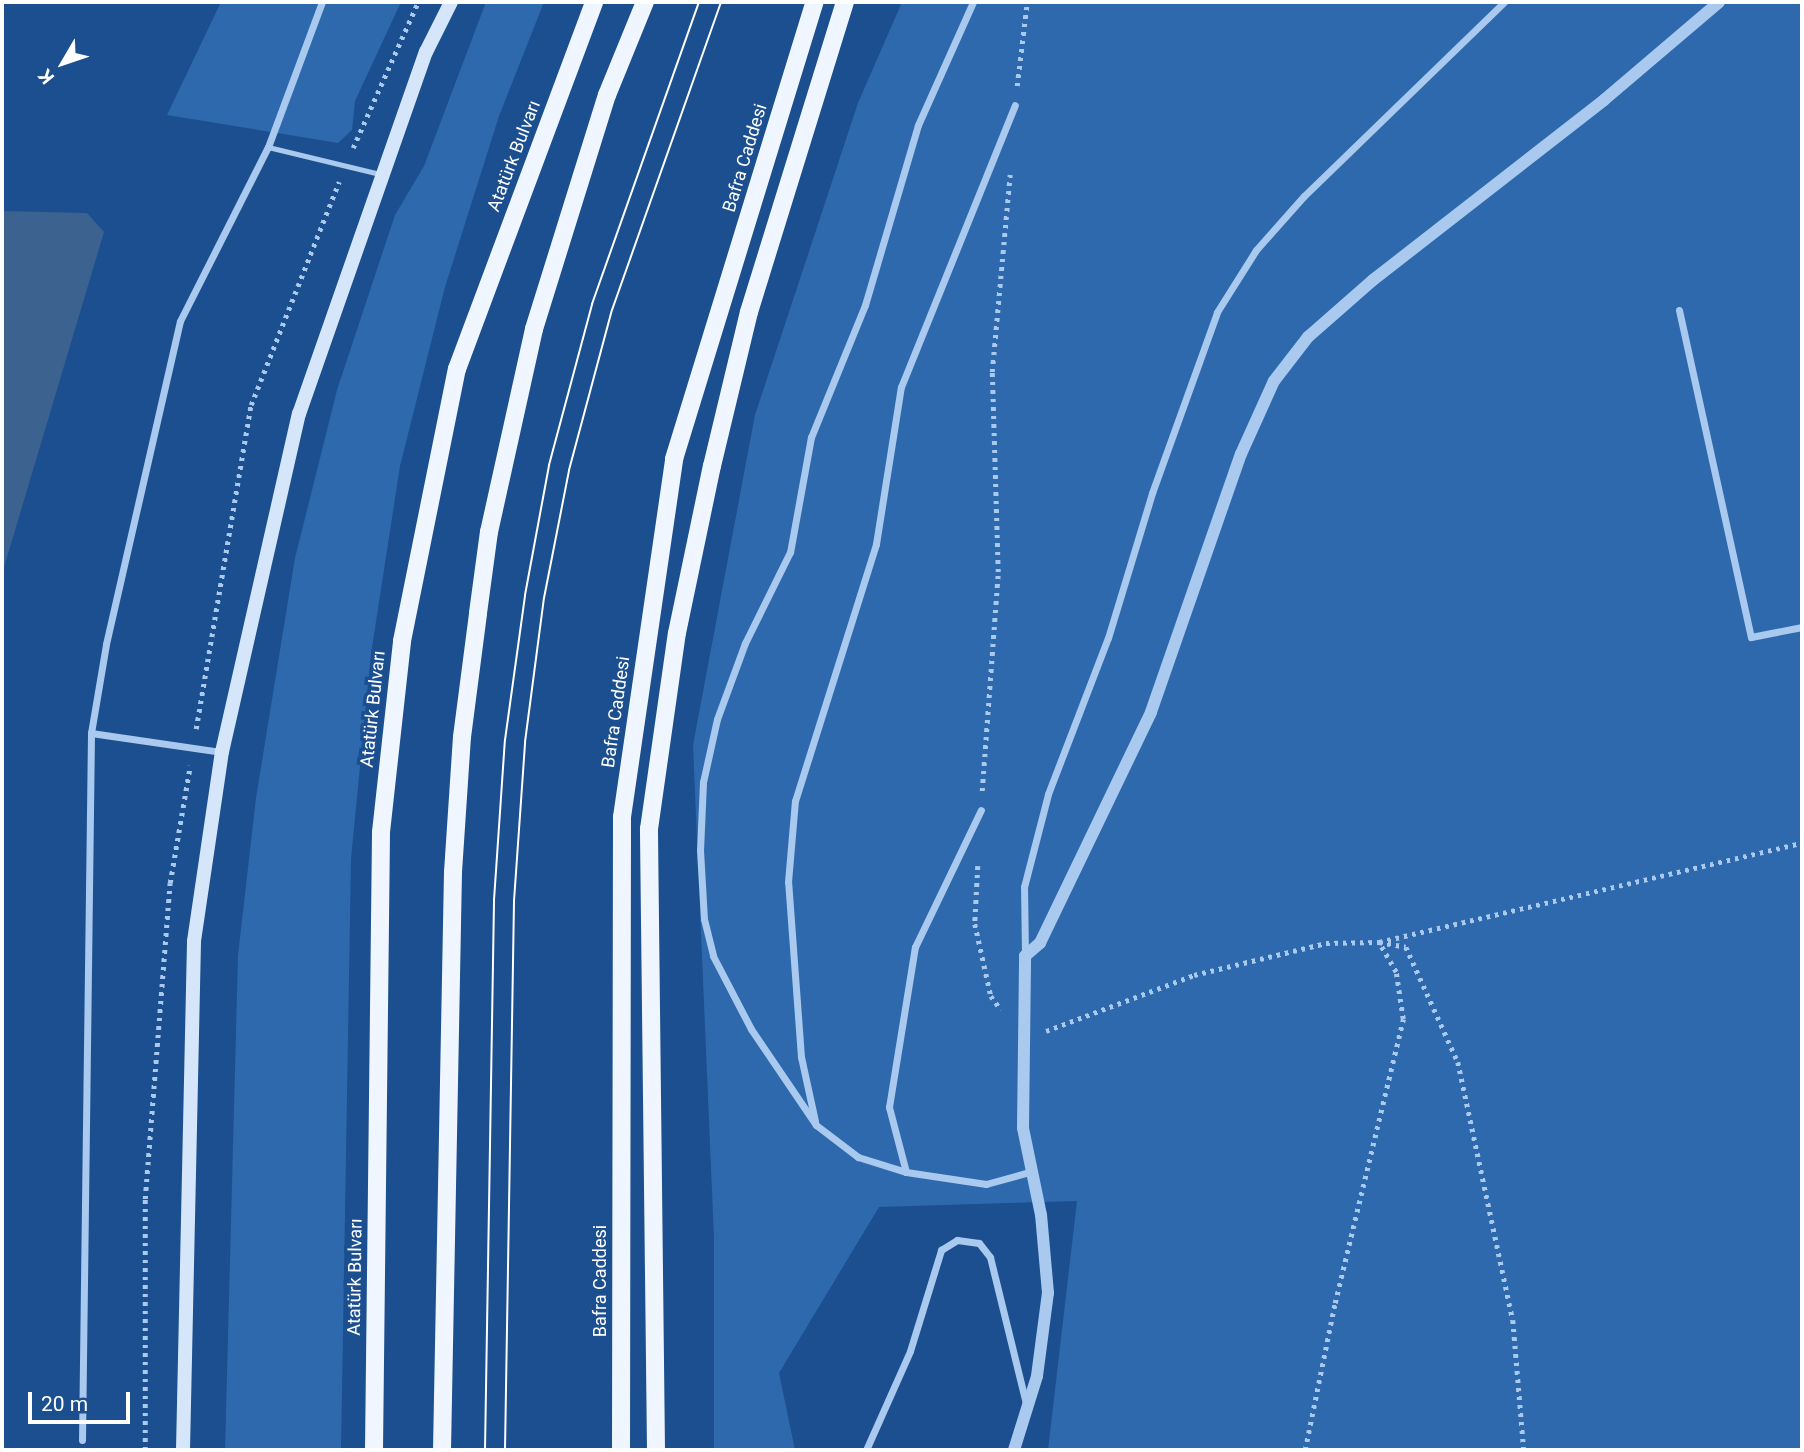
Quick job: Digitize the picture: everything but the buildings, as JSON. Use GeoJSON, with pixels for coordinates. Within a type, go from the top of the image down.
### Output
{"type":"FeatureCollection","features":[{"type":"Feature","properties":{"kind":"main road"},"geometry":{"type":"LineString","coordinates":[[183,1450],[194,941],[222,752],[299,414],[426,52],[451,2]]}},
{"type":"Feature","properties":{"kind":"main road","name":"Atatürk Bulvarı"},"geometry":{"type":"LineString","coordinates":[[374,1450],[381,832],[402,640],[457,369],[594,2]]}},
{"type":"Feature","properties":{"kind":"main road"},"geometry":{"type":"LineString","coordinates":[[442,1450],[453,872],[462,737],[489,532],[534,329],[607,96],[645,2]]}},
{"type":"Feature","properties":{"kind":"main road","name":"Bafra Caddesi"},"geometry":{"type":"LineString","coordinates":[[621,1450],[622,817],[674,459],[815,2]]}},
{"type":"Feature","properties":{"kind":"main road"},"geometry":{"type":"LineString","coordinates":[[656,1450],[649,829],[677,633],[712,466],[749,312],[845,2]]}},
{"type":"Feature","properties":{"kind":"street"},"geometry":{"type":"LineString","coordinates":[[82,1440],[91,733],[132,517],[180,321],[268,147],[322,2]]}},
{"type":"Feature","properties":{"kind":"street"},"geometry":{"type":"LineString","coordinates":[[974,2],[918,125],[865,305],[811,437],[790,552],[745,643],[718,719],[703,782],[700,850],[704,919],[713,956],[751,1029],[816,1125],[858,1157],[906,1172],[986,1184],[1033,1171]]}},
{"type":"Feature","properties":{"kind":"street"},"geometry":{"type":"LineString","coordinates":[[1014,1450],[1037,1376],[1048,1293],[1033,1171],[1023,1128],[1024,887],[1048,794],[1108,638],[1152,493],[1217,312],[1256,250],[1304,196],[1504,2]]}},
{"type":"Feature","properties":{"kind":"street"},"geometry":{"type":"LineString","coordinates":[[1025,956],[1040,943],[1151,712],[1241,454],[1274,381],[1308,337],[1373,280],[1604,100],[1719,2]]}},
{"type":"Feature","properties":{"kind":"street"},"geometry":{"type":"LineString","coordinates":[[816,1125],[801,1057],[793,964],[788,882],[795,801],[876,544],[901,387],[1015,105]]}},
{"type":"Feature","properties":{"kind":"street"},"geometry":{"type":"LineString","coordinates":[[1679,310],[1751,637],[1802,627]]}},
{"type":"Feature","properties":{"kind":"street"},"geometry":{"type":"LineString","coordinates":[[91,733],[222,752]]}},
{"type":"Feature","properties":{"kind":"street"},"geometry":{"type":"LineString","coordinates":[[906,1172],[889,1107],[915,947],[981,810]]}},
{"type":"Feature","properties":{"kind":"street"},"geometry":{"type":"LineString","coordinates":[[866,1450],[910,1351],[941,1250],[957,1240],[979,1243],[990,1257],[1027,1408]]}},
{"type":"Feature","properties":{"kind":"lane"},"geometry":{"type":"LineString","coordinates":[[268,147],[383,175]]}},
{"type":"Feature","properties":{"kind":"path"},"geometry":{"type":"LineString","coordinates":[[1015,105],[1027,2]]}},
{"type":"Feature","properties":{"kind":"path"},"geometry":{"type":"LineString","coordinates":[[981,810],[998,572],[992,372],[1011,172]]}},
{"type":"Feature","properties":{"kind":"path"},"geometry":{"type":"LineString","coordinates":[[1379,942],[1802,843]]}},
{"type":"Feature","properties":{"kind":"path"},"geometry":{"type":"LineString","coordinates":[[978,861],[975,924],[991,996],[1024,1040],[1194,975],[1326,943],[1379,942],[1406,947],[1458,1062],[1513,1320],[1524,1450]]}},
{"type":"Feature","properties":{"kind":"path"},"geometry":{"type":"LineString","coordinates":[[1305,1450],[1335,1303],[1403,1018],[1396,972],[1379,942]]}},
{"type":"Feature","properties":{"kind":"shaded area"},"geometry":{"type":"Polygon","coordinates":[[[221,2],[401,2],[355,101],[352,130],[338,143],[167,115],[221,2]]]}},
{"type":"Feature","properties":{"kind":"shaded area"},"geometry":{"type":"Polygon","coordinates":[[[486,2],[544,2],[499,116],[445,287],[400,466],[371,654],[351,859],[341,1450],[225,1450],[238,955],[256,798],[295,558],[337,390],[395,215],[424,166],[486,2]]]}},
{"type":"Feature","properties":{"kind":"shaded area"},"geometry":{"type":"Polygon","coordinates":[[[902,2],[1802,2],[1802,1450],[1048,1450],[1077,1201],[879,1207],[779,1373],[795,1450],[714,1450],[714,1238],[693,745],[755,415],[858,103],[902,2]]]}},
{"type":"Feature","properties":{"kind":"shaded area"},"geometry":{"type":"Polygon","coordinates":[[[2,211],[87,213],[104,232],[2,574],[2,211]]]}},
{"type":"Feature","properties":{"kind":"tram line"},"geometry":{"type":"LineString","coordinates":[[485,1450],[494,900],[505,740],[525,595],[549,465],[592,304],[699,2]]}},
{"type":"Feature","properties":{"kind":"tram line"},"geometry":{"type":"LineString","coordinates":[[505,1450],[514,901],[525,742],[544,598],[569,470],[612,310],[721,2]]}}]}
